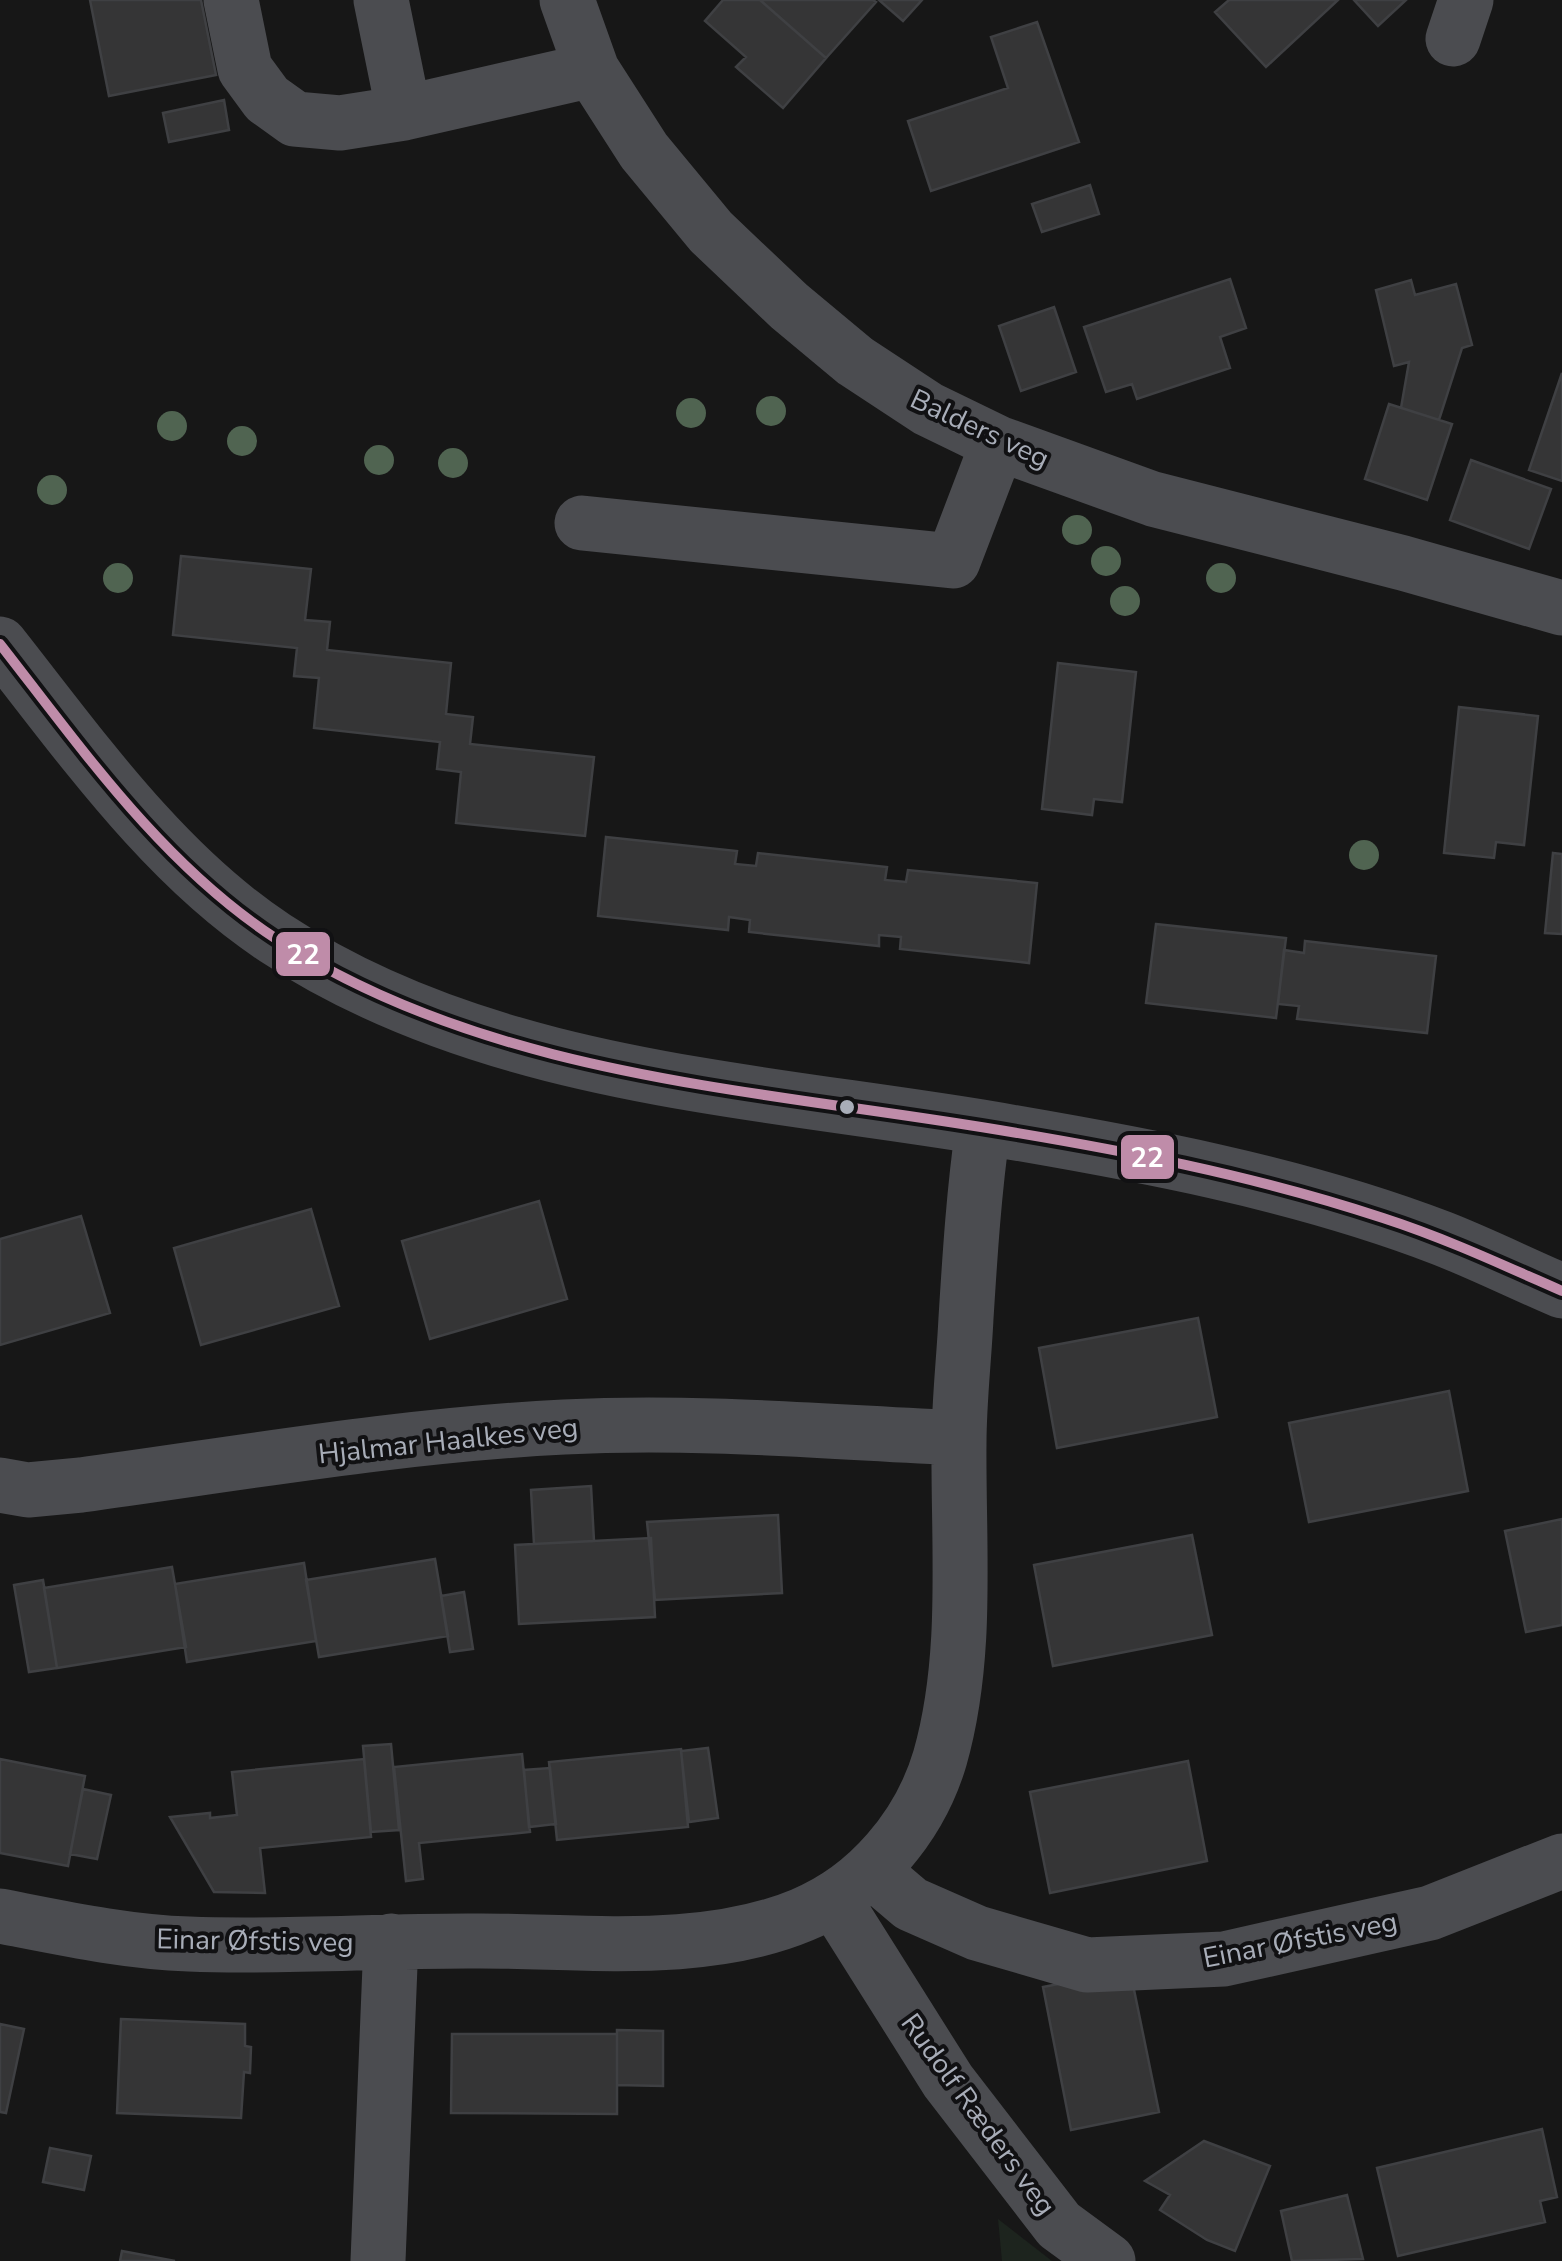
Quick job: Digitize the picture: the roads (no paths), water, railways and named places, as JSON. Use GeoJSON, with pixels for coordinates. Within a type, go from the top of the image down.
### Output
{"type":"FeatureCollection","features":[{"type":"Feature","properties":{"kind":"street"},"geometry":{"type":"LineString","coordinates":[[232,0],[245,68],[266,100],[295,119],[340,123],[404,113],[592,70]]}},
{"type":"Feature","properties":{"kind":"street"},"geometry":{"type":"LineString","coordinates":[[381,0],[404,113]]}},
{"type":"Feature","properties":{"kind":"street","name":"Balders veg"},"geometry":{"type":"LineString","coordinates":[[567,0],[592,70],[644,151],[700,218],[789,306],[855,361],[914,399],[998,442],[1153,498],[1562,608]]}},
{"type":"Feature","properties":{"kind":"street"},"geometry":{"type":"LineString","coordinates":[[582,523],[953,562],[998,442]]}},
{"type":"Feature","properties":{"kind":"street"},"geometry":{"type":"LineString","coordinates":[[0,644],[138,813],[206,883],[271,936],[341,979],[408,1010],[511,1044],[602,1066],[983,1128],[1277,1186],[1440,1238],[1562,1291]]}},
{"type":"Feature","properties":{"kind":"street","name":"Einar Øfstis veg"},"geometry":{"type":"LineString","coordinates":[[0,1916],[88,1933],[188,1944],[392,1940],[689,1942],[746,1934],[802,1915],[853,1885],[917,1815],[939,1760],[952,1701],[958,1655],[959,1438],[974,1186],[983,1128]]}},
{"type":"Feature","properties":{"kind":"street","name":"Hjalmar Haalkes veg"},"geometry":{"type":"LineString","coordinates":[[0,1485],[28,1490],[81,1485],[457,1433],[568,1426],[680,1425],[959,1438]]}},
{"type":"Feature","properties":{"kind":"street","name":"Einar Øfstis veg"},"geometry":{"type":"LineString","coordinates":[[853,1885],[911,1904],[977,1934],[1087,1966],[1224,1959],[1430,1912],[1562,1861]]}},
{"type":"Feature","properties":{"kind":"street","name":"Rudolf Ræders veg"},"geometry":{"type":"LineString","coordinates":[[853,1885],[959,2096],[1058,2226],[1108,2261]]}},
{"type":"Feature","properties":{"kind":"street","name":"Einar Øfstis veg"},"geometry":{"type":"LineString","coordinates":[[378,2261],[392,1940]]}}]}
